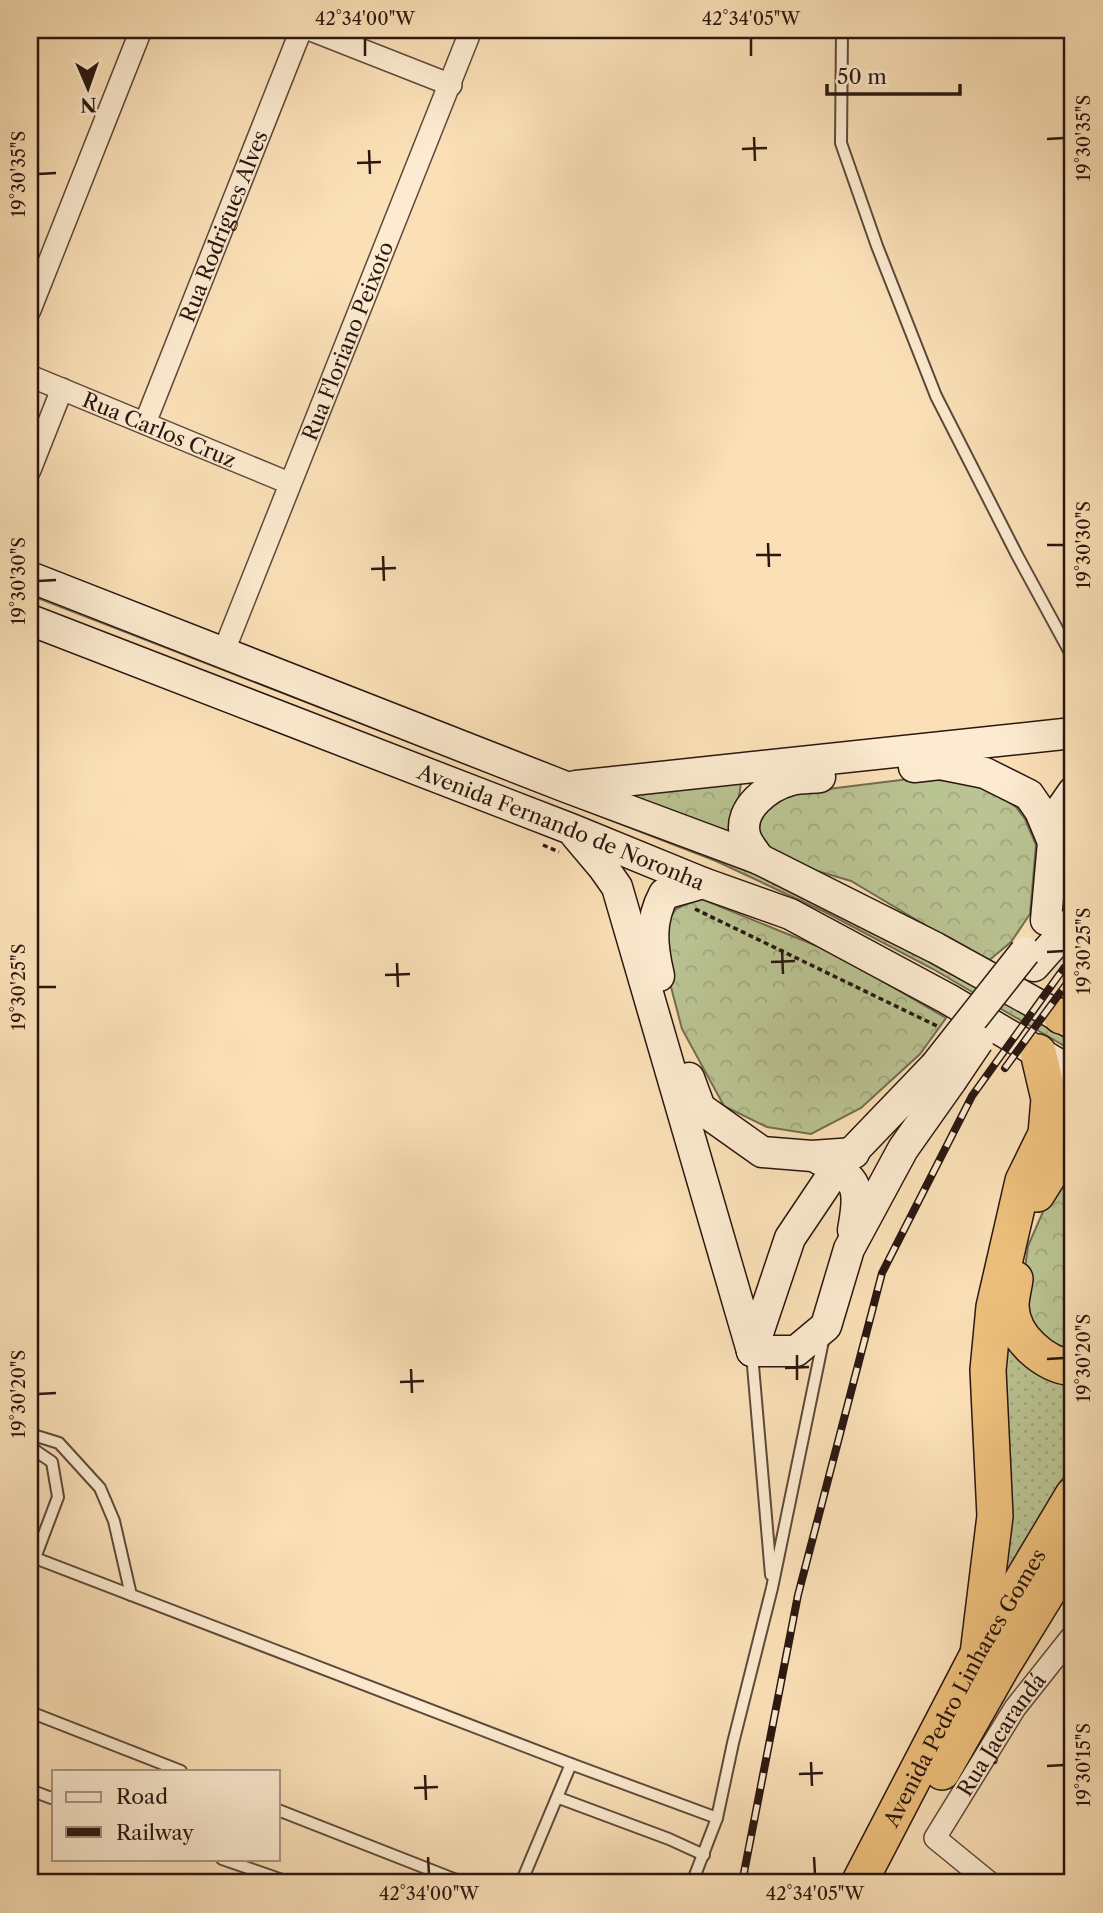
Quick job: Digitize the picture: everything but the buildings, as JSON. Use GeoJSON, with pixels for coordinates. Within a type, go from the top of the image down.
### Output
{"type":"FeatureCollection","features":[{"type":"Feature","properties":{"kind":"highway"},"geometry":{"type":"LineString","coordinates":[[978,1654],[995,1516],[988,1370],[994,1307],[1023,1181],[1046,1134],[1049,1099],[1038,1052]]}},
{"type":"Feature","properties":{"kind":"highway"},"geometry":{"type":"LineString","coordinates":[[1073,1146],[1060,1157],[1037,1195],[1019,1251],[1011,1308],[1016,1325],[1025,1340],[1047,1360],[1060,1367],[1073,1368]]}},
{"type":"Feature","properties":{"kind":"highway","name":"Avenida Pedro Linhares Gomes"},"geometry":{"type":"LineString","coordinates":[[859,1883],[978,1654],[1073,1495]]}},
{"type":"Feature","properties":{"kind":"highway","name":"Avenida Pedro Linhares Gomes"},"geometry":{"type":"LineString","coordinates":[[883,1883],[938,1778],[1073,1551]]}},
{"type":"Feature","properties":{"kind":"main road","name":"Avenida Fernando de Noronha"},"geometry":{"type":"LineString","coordinates":[[30,578],[566,787],[759,859],[1069,1019]]}},
{"type":"Feature","properties":{"kind":"main road","name":"Avenida Fernando de Noronha"},"geometry":{"type":"LineString","coordinates":[[30,620],[565,841],[703,883],[790,914],[948,999],[1073,1073]]}},
{"type":"Feature","properties":{"kind":"main road"},"geometry":{"type":"LineString","coordinates":[[566,787],[1073,733]]}},
{"type":"Feature","properties":{"kind":"main road"},"geometry":{"type":"LineString","coordinates":[[759,859],[745,837],[744,824],[749,809],[762,795],[791,780],[940,764],[985,773],[1029,795],[1058,844]]}},
{"type":"Feature","properties":{"kind":"main road"},"geometry":{"type":"LineString","coordinates":[[1060,921],[1058,844],[1073,792]]}},
{"type":"Feature","properties":{"kind":"main road"},"geometry":{"type":"LineString","coordinates":[[565,841],[603,867],[617,887],[752,1351]]}},
{"type":"Feature","properties":{"kind":"main road"},"geometry":{"type":"LineString","coordinates":[[849,1249],[943,1074],[1060,921],[1073,871]]}},
{"type":"Feature","properties":{"kind":"main road"},"geometry":{"type":"LineString","coordinates":[[703,883],[664,894],[656,910],[652,948],[672,1031],[700,1108],[762,1152],[834,1159],[852,1181],[859,1201],[849,1249],[826,1326],[796,1351],[752,1351]]}},
{"type":"Feature","properties":{"kind":"main road"},"geometry":{"type":"LineString","coordinates":[[752,1351],[790,1238],[834,1159],[943,1074]]}},
{"type":"Feature","properties":{"kind":"street"},"geometry":{"type":"LineString","coordinates":[[30,310],[141,30]]}},
{"type":"Feature","properties":{"kind":"street","name":"Rua Rodrigues Alves"},"geometry":{"type":"LineString","coordinates":[[145,423],[301,30]]}},
{"type":"Feature","properties":{"kind":"street"},"geometry":{"type":"LineString","coordinates":[[311,30],[451,85]]}},
{"type":"Feature","properties":{"kind":"street","name":"Rua Floriano Peixoto"},"geometry":{"type":"LineString","coordinates":[[223,653],[471,30]]}},
{"type":"Feature","properties":{"kind":"street","name":"Rua Carlos Cruz"},"geometry":{"type":"LineString","coordinates":[[30,376],[289,482]]}},
{"type":"Feature","properties":{"kind":"street"},"geometry":{"type":"LineString","coordinates":[[30,470],[62,389]]}},
{"type":"Feature","properties":{"kind":"street","name":"Rua Jacarandá"},"geometry":{"type":"LineString","coordinates":[[990,1883],[936,1838],[1014,1707],[1073,1635]]}},
{"type":"Feature","properties":{"kind":"lane"},"geometry":{"type":"LineString","coordinates":[[842,30],[841,143],[877,246],[936,396],[1073,658]]}},
{"type":"Feature","properties":{"kind":"lane"},"geometry":{"type":"LineString","coordinates":[[692,1883],[717,1818],[772,1588],[826,1326]]}},
{"type":"Feature","properties":{"kind":"lane"},"geometry":{"type":"LineString","coordinates":[[752,1351],[772,1588]]}},
{"type":"Feature","properties":{"kind":"lane"},"geometry":{"type":"LineString","coordinates":[[30,1434],[59,1443],[100,1488],[114,1521],[131,1595]]}},
{"type":"Feature","properties":{"kind":"lane"},"geometry":{"type":"LineString","coordinates":[[30,1447],[52,1462],[58,1497],[30,1571]]}},
{"type":"Feature","properties":{"kind":"lane"},"geometry":{"type":"LineString","coordinates":[[35,1558],[717,1818]]}},
{"type":"Feature","properties":{"kind":"lane"},"geometry":{"type":"LineString","coordinates":[[30,1712],[178,1770]]}},
{"type":"Feature","properties":{"kind":"lane"},"geometry":{"type":"LineString","coordinates":[[521,1883],[559,1798],[571,1764]]}},
{"type":"Feature","properties":{"kind":"lane"},"geometry":{"type":"LineString","coordinates":[[30,1790],[52,1798]]}},
{"type":"Feature","properties":{"kind":"lane"},"geometry":{"type":"LineString","coordinates":[[559,1798],[704,1855]]}},
{"type":"Feature","properties":{"kind":"lane"},"geometry":{"type":"LineString","coordinates":[[280,1811],[464,1883]]}},
{"type":"Feature","properties":{"kind":"lane"},"geometry":{"type":"LineString","coordinates":[[225,1860],[290,1883]]}},
{"type":"Feature","properties":{"kind":"path"},"geometry":{"type":"LineString","coordinates":[[535,842],[565,841]]}},
{"type":"Feature","properties":{"kind":"path"},"geometry":{"type":"LineString","coordinates":[[664,894],[937,1027]]}},
{"type":"Feature","properties":{"kind":"green space"},"geometry":{"type":"Polygon","coordinates":[[[30,584],[777,876],[944,965],[1073,1041],[1073,1051],[933,969],[825,912],[716,861],[30,595],[30,584]]]}},
{"type":"Feature","properties":{"kind":"green space"},"geometry":{"type":"Polygon","coordinates":[[[941,775],[979,781],[1016,807],[1025,819],[1036,845],[1030,914],[1011,942],[987,962],[851,881],[770,857],[755,826],[765,804],[796,793],[941,775]]]}},
{"type":"Feature","properties":{"kind":"green space"},"geometry":{"type":"Polygon","coordinates":[[[741,783],[731,848],[609,796],[741,783]]]}},
{"type":"Feature","properties":{"kind":"green space"},"geometry":{"type":"Polygon","coordinates":[[[699,898],[834,953],[946,1018],[920,1054],[861,1108],[811,1134],[767,1127],[724,1106],[682,1029],[665,964],[664,927],[676,909],[699,898]]]}},
{"type":"Feature","properties":{"kind":"green space"},"geometry":{"type":"Polygon","coordinates":[[[1073,1158],[1073,1361],[1062,1361],[1020,1305],[1028,1246],[1062,1168],[1073,1158]]]}},
{"type":"Feature","properties":{"kind":"green space"},"geometry":{"type":"Polygon","coordinates":[[[998,1325],[1073,1374],[1073,1461],[995,1590],[998,1325]]]}},
{"type":"Feature","properties":{"kind":"railway"},"geometry":{"type":"LineString","coordinates":[[742,1883],[798,1595],[882,1273],[972,1096],[1064,968],[1073,961]]}},
{"type":"Feature","properties":{"kind":"railway"},"geometry":{"type":"LineString","coordinates":[[1005,1068],[1073,975]]}}]}
